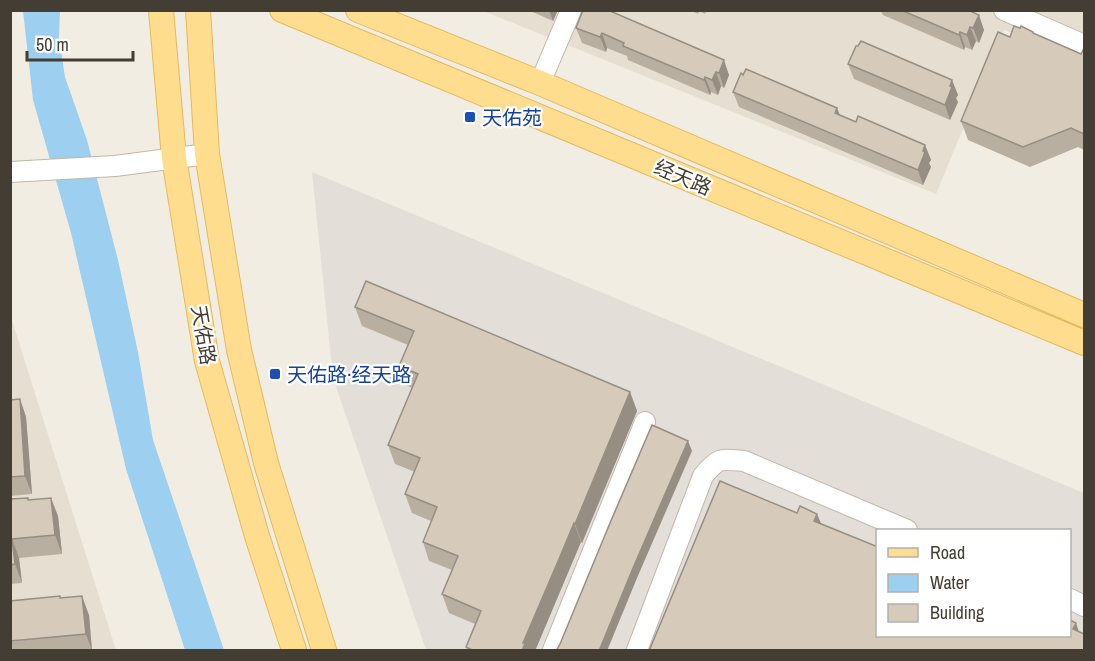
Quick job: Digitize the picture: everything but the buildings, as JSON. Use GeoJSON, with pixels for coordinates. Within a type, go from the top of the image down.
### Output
{"type":"FeatureCollection","features":[{"type":"Feature","properties":{"kind":"main road","name":"天佑路"},"geometry":{"type":"LineString","coordinates":[[161,10],[174,158],[207,361],[254,525],[294,651]]}},
{"type":"Feature","properties":{"kind":"main road","name":"天佑路"},"geometry":{"type":"LineString","coordinates":[[198,10],[207,154],[238,350],[266,463],[324,651]]}},
{"type":"Feature","properties":{"kind":"main road","name":"经天路"},"geometry":{"type":"LineString","coordinates":[[282,10],[1084,343]]}},
{"type":"Feature","properties":{"kind":"main road","name":"经天路"},"geometry":{"type":"LineString","coordinates":[[358,10],[540,83],[1084,315]]}},
{"type":"Feature","properties":{"kind":"street"},"geometry":{"type":"LineString","coordinates":[[540,83],[571,10]]}},
{"type":"Feature","properties":{"kind":"street"},"geometry":{"type":"LineString","coordinates":[[1004,10],[1084,45]]}},
{"type":"Feature","properties":{"kind":"street"},"geometry":{"type":"LineString","coordinates":[[20,172],[115,166],[207,154]]}},
{"type":"Feature","properties":{"kind":"street"},"geometry":{"type":"LineString","coordinates":[[553,651],[645,422]]}},
{"type":"Feature","properties":{"kind":"street"},"geometry":{"type":"LineString","coordinates":[[637,651],[704,476],[714,463],[724,459],[744,461],[902,529]]}},
{"type":"Feature","properties":{"kind":"shaded area"},"geometry":{"type":"Polygon","coordinates":[[[483,11],[1084,11],[1084,62],[1004,30],[936,194],[483,11]]]}},
{"type":"Feature","properties":{"kind":"shaded area"},"geometry":{"type":"Polygon","coordinates":[[[312,172],[1084,493],[1084,650],[426,650],[333,378],[312,172]]]}},
{"type":"Feature","properties":{"kind":"shaded area"},"geometry":{"type":"Polygon","coordinates":[[[11,317],[116,650],[11,650],[11,317]]]}},
{"type":"Feature","properties":{"kind":"water"},"geometry":{"type":"Polygon","coordinates":[[[23,11],[60,11],[59,37],[65,77],[87,140],[118,260],[138,352],[153,440],[224,650],[185,650],[126,469],[71,233],[33,100],[23,11]]]}},
{"type":"Feature","properties":{"kind":"place","name":"天佑苑"},"geometry":{"type":"Point","coordinates":[470,117]}},
{"type":"Feature","properties":{"kind":"place","name":"天佑路·经天路"},"geometry":{"type":"Point","coordinates":[275,374]}}]}
